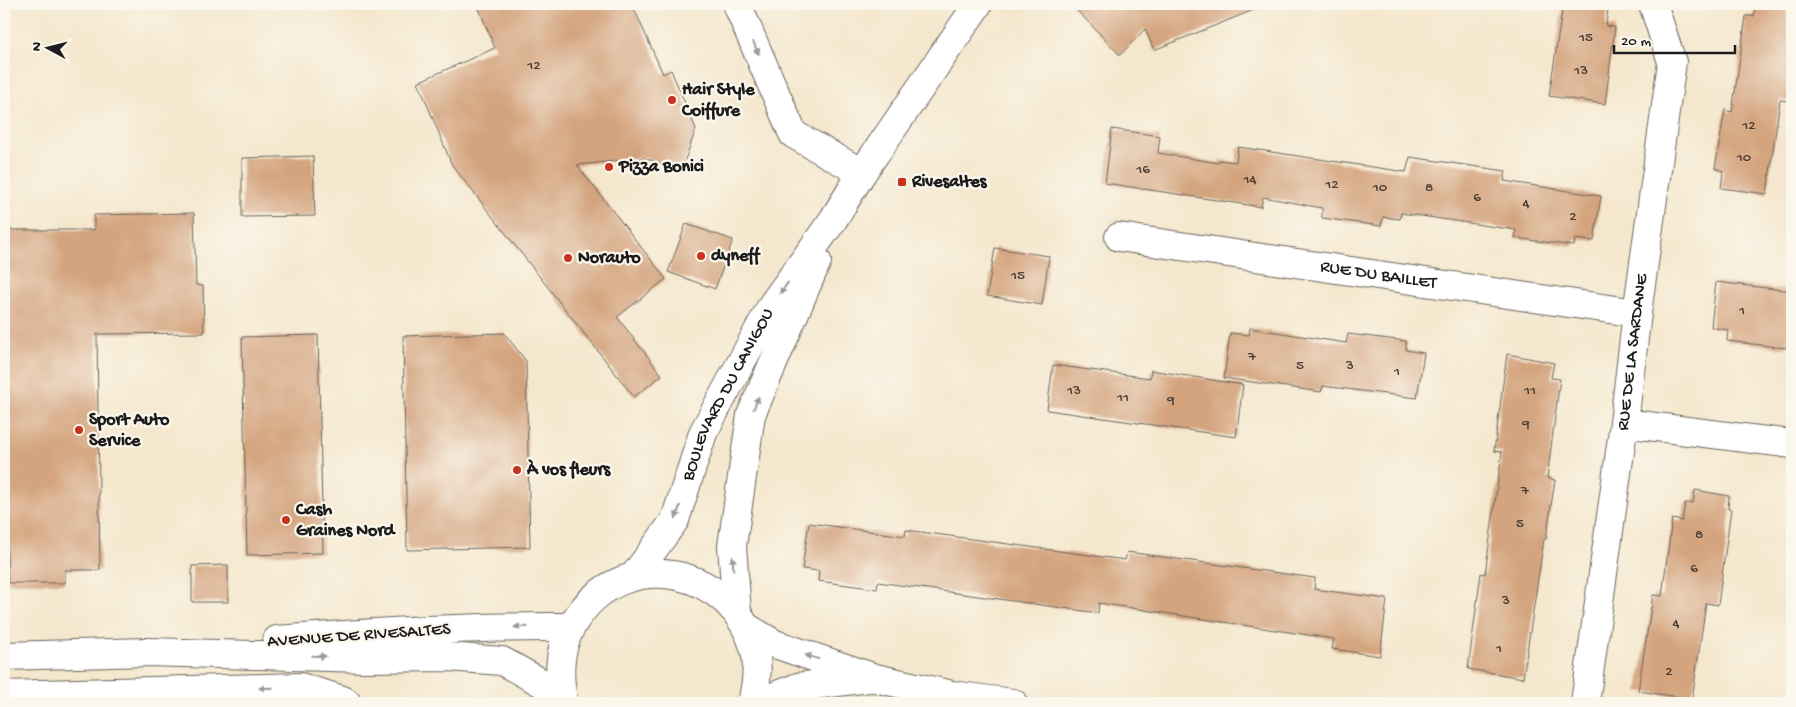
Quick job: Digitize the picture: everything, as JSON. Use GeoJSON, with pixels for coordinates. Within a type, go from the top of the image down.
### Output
{"type":"FeatureCollection","features":[{"type":"Feature","properties":{"kind":"street"},"geometry":{"type":"LineString","coordinates":[[737,4],[794,134],[862,173]]}},
{"type":"Feature","properties":{"kind":"street","name":"BOULEVARD DU CANIGOU"},"geometry":{"type":"LineString","coordinates":[[634,576],[675,520],[703,433],[772,305],[833,220],[862,173],[978,4]]}},
{"type":"Feature","properties":{"kind":"street","name":"RUE DE LA SARDANE"},"geometry":{"type":"LineString","coordinates":[[1585,703],[1672,62],[1653,4]]}},
{"type":"Feature","properties":{"kind":"street","name":"BOULEVARD DU CANIGOU"},"geometry":{"type":"LineString","coordinates":[[741,619],[732,546],[752,415],[833,220]]}},
{"type":"Feature","properties":{"kind":"street","name":"RUE DU BAILLET"},"geometry":{"type":"LineString","coordinates":[[1119,238],[1637,313]]}},
{"type":"Feature","properties":{"kind":"street"},"geometry":{"type":"LineString","coordinates":[[1624,424],[1792,444]]}},
{"type":"Feature","properties":{"kind":"street"},"geometry":{"type":"LineString","coordinates":[[564,701],[559,671],[562,648],[570,626],[587,604],[608,586],[634,576],[663,573],[691,579],[716,592],[741,619],[775,644],[875,678],[952,694],[1013,703]]}},
{"type":"Feature","properties":{"kind":"street"},"geometry":{"type":"LineString","coordinates":[[741,619],[755,652],[757,679],[752,703]]}},
{"type":"Feature","properties":{"kind":"street","name":"AVENUE DE RIVESALTES"},"geometry":{"type":"LineString","coordinates":[[148,652],[365,632],[570,626]]}},
{"type":"Feature","properties":{"kind":"street","name":"AVENUE DE RIVESALTES"},"geometry":{"type":"LineString","coordinates":[[4,656],[148,652],[366,658],[440,656],[502,661],[564,701]]}},
{"type":"Feature","properties":{"kind":"street"},"geometry":{"type":"LineString","coordinates":[[756,703],[798,687],[875,678]]}},
{"type":"Feature","properties":{"kind":"street"},"geometry":{"type":"LineString","coordinates":[[4,695],[300,687],[343,700],[347,703]]}},
{"type":"Feature","properties":{"kind":"building"},"geometry":{"type":"Polygon","coordinates":[[[477,4],[632,4],[663,74],[671,70],[696,129],[681,171],[645,158],[577,165],[666,279],[617,317],[662,375],[634,397],[452,165],[418,82],[495,48],[477,4]]]}},
{"type":"Feature","properties":{"kind":"building"},"geometry":{"type":"Polygon","coordinates":[[[1071,4],[1266,5],[1154,50],[1145,29],[1120,55],[1071,4]]]}},
{"type":"Feature","properties":{"kind":"building"},"geometry":{"type":"Polygon","coordinates":[[[1563,4],[1586,4],[1608,7],[1606,26],[1615,27],[1605,104],[1549,96],[1563,4]]]}},
{"type":"Feature","properties":{"kind":"building"},"geometry":{"type":"Polygon","coordinates":[[[1755,4],[1792,4],[1792,78],[1789,101],[1780,100],[1767,194],[1721,188],[1723,171],[1715,168],[1725,110],[1732,112],[1746,16],[1754,16],[1755,4]]]}},
{"type":"Feature","properties":{"kind":"building"},"geometry":{"type":"Polygon","coordinates":[[[1112,129],[1160,136],[1158,153],[1219,163],[1219,160],[1236,162],[1238,147],[1406,172],[1410,157],[1506,171],[1504,181],[1601,196],[1594,241],[1575,239],[1574,246],[1515,238],[1516,230],[1401,213],[1400,219],[1383,217],[1381,226],[1322,218],[1322,208],[1263,197],[1261,207],[1105,183],[1112,129]]]}},
{"type":"Feature","properties":{"kind":"building"},"geometry":{"type":"Polygon","coordinates":[[[313,156],[315,216],[242,217],[242,158],[313,156]]]}},
{"type":"Feature","properties":{"kind":"building"},"geometry":{"type":"Polygon","coordinates":[[[194,213],[196,285],[203,286],[204,333],[97,334],[100,570],[65,570],[65,583],[8,583],[6,526],[4,526],[4,376],[6,375],[4,230],[94,230],[94,215],[194,213]]]}},
{"type":"Feature","properties":{"kind":"building","name":"dyneff"},"geometry":{"type":"Polygon","coordinates":[[[686,224],[733,240],[715,289],[668,272],[686,224]]]}},
{"type":"Feature","properties":{"kind":"building"},"geometry":{"type":"Polygon","coordinates":[[[995,248],[1049,256],[1042,305],[987,296],[995,248]]]}},
{"type":"Feature","properties":{"kind":"building"},"geometry":{"type":"Polygon","coordinates":[[[1716,282],[1792,291],[1792,338],[1788,338],[1786,348],[1727,341],[1728,330],[1711,327],[1716,282]]]}},
{"type":"Feature","properties":{"kind":"building"},"geometry":{"type":"Polygon","coordinates":[[[1250,328],[1346,343],[1348,334],[1406,341],[1406,350],[1424,353],[1417,398],[1323,386],[1321,392],[1224,378],[1230,333],[1249,335],[1250,328]]]}},
{"type":"Feature","properties":{"kind":"building"},"geometry":{"type":"Polygon","coordinates":[[[504,333],[526,361],[530,547],[407,550],[403,336],[504,333]]]}},
{"type":"Feature","properties":{"kind":"building"},"geometry":{"type":"Polygon","coordinates":[[[318,335],[323,553],[247,555],[242,337],[318,335]]]}},
{"type":"Feature","properties":{"kind":"building"},"geometry":{"type":"Polygon","coordinates":[[[1507,354],[1554,363],[1551,378],[1560,379],[1547,478],[1555,480],[1523,678],[1468,669],[1481,573],[1485,574],[1502,452],[1494,451],[1507,354]]]}},
{"type":"Feature","properties":{"kind":"building"},"geometry":{"type":"Polygon","coordinates":[[[1053,365],[1150,378],[1151,370],[1243,385],[1236,437],[1047,410],[1053,365]]]}},
{"type":"Feature","properties":{"kind":"building"},"geometry":{"type":"Polygon","coordinates":[[[1695,490],[1729,496],[1728,509],[1731,509],[1718,605],[1706,603],[1692,699],[1638,691],[1653,595],[1662,596],[1672,519],[1682,521],[1685,503],[1693,503],[1695,490]]]}},
{"type":"Feature","properties":{"kind":"building"},"geometry":{"type":"Polygon","coordinates":[[[809,523],[905,536],[906,530],[1125,560],[1127,552],[1315,578],[1314,589],[1387,599],[1380,656],[1332,649],[1334,639],[1099,603],[1098,613],[878,582],[877,589],[818,581],[819,571],[802,569],[809,523]]]}},
{"type":"Feature","properties":{"kind":"building"},"geometry":{"type":"Polygon","coordinates":[[[228,565],[228,602],[192,602],[192,566],[228,565]]]}},
{"type":"Feature","properties":{"kind":"place","name":"Hair Style Coiffure"},"geometry":{"type":"Point","coordinates":[672,100]}},
{"type":"Feature","properties":{"kind":"place","name":"Pizza Bonici"},"geometry":{"type":"Point","coordinates":[609,167]}},
{"type":"Feature","properties":{"kind":"place","name":"Rivesaltes"},"geometry":{"type":"Point","coordinates":[902,182]}},
{"type":"Feature","properties":{"kind":"place","name":"dyneff"},"geometry":{"type":"Point","coordinates":[701,256]}},
{"type":"Feature","properties":{"kind":"place","name":"Norauto"},"geometry":{"type":"Point","coordinates":[568,258]}},
{"type":"Feature","properties":{"kind":"place","name":"Sport Auto Service"},"geometry":{"type":"Point","coordinates":[79,430]}},
{"type":"Feature","properties":{"kind":"place","name":"À vos fleurs"},"geometry":{"type":"Point","coordinates":[517,470]}},
{"type":"Feature","properties":{"kind":"place","name":"Cash Graines Nord"},"geometry":{"type":"Point","coordinates":[286,520]}}]}
